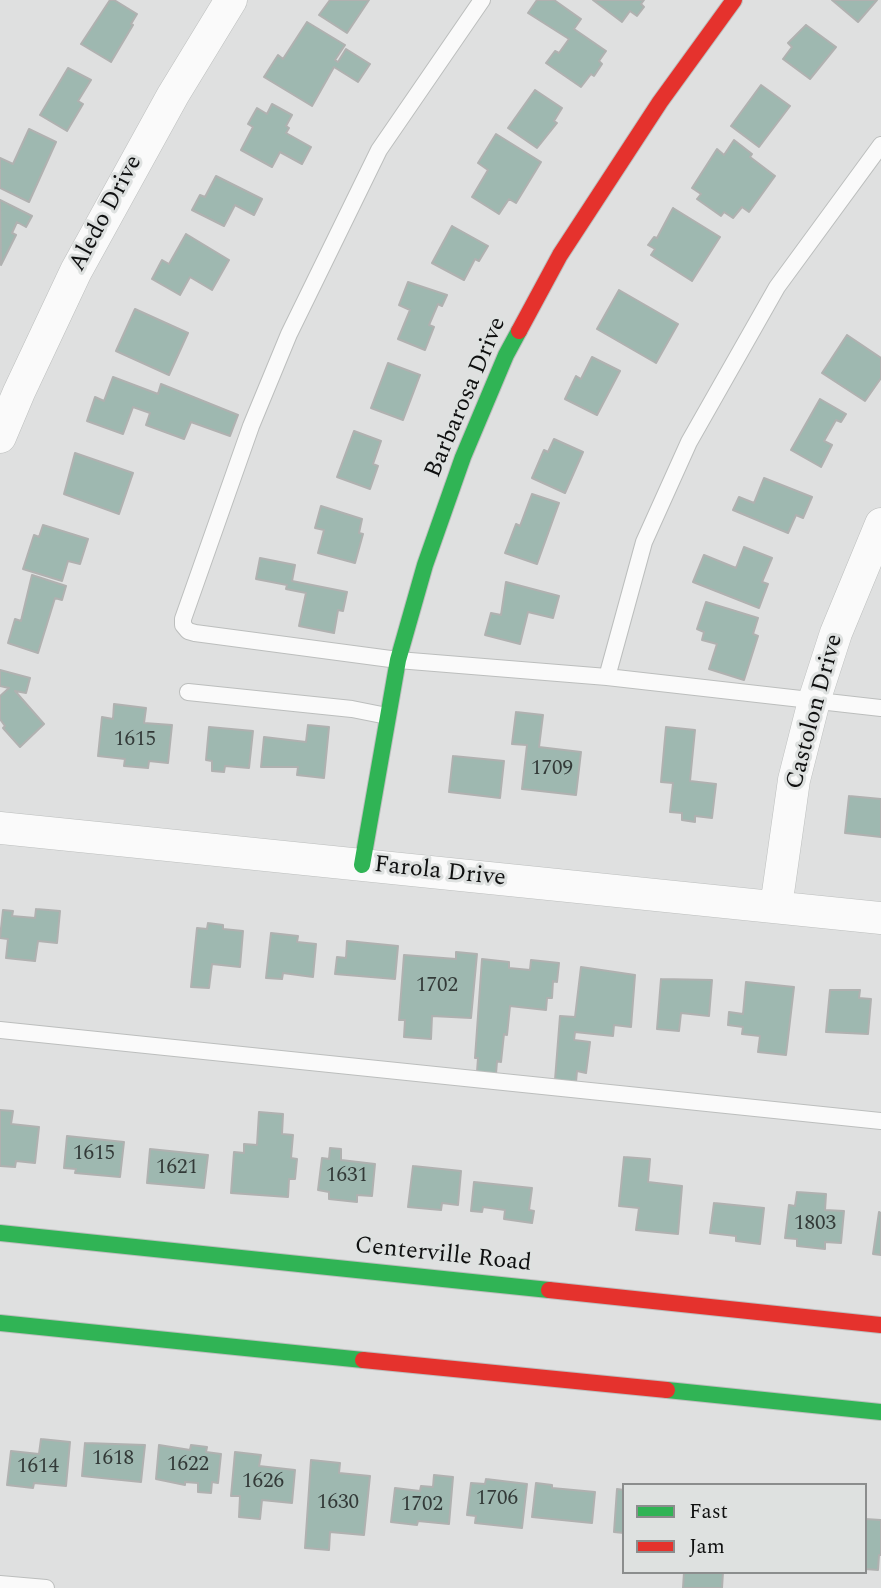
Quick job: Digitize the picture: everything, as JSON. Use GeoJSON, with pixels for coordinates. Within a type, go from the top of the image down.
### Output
{"type":"FeatureCollection","features":[{"type":"Feature","properties":{"kind":"street","name":"Aledo Drive"},"geometry":{"type":"LineString","coordinates":[[0,437],[76,271],[173,95],[231,0]]}},
{"type":"Feature","properties":{"kind":"street","name":"Barbarosa Drive"},"geometry":{"type":"LineString","coordinates":[[362,865],[398,660],[425,565],[463,457],[506,355],[559,255],[660,102],[734,0]]}},
{"type":"Feature","properties":{"kind":"street","name":"Castolon Drive"},"geometry":{"type":"LineString","coordinates":[[776,907],[794,780],[814,701],[836,633],[881,524]]}},
{"type":"Feature","properties":{"kind":"street","name":"Farola Drive"},"geometry":{"type":"LineString","coordinates":[[0,828],[881,918]]}},
{"type":"Feature","properties":{"kind":"street","name":"Centerville Road"},"geometry":{"type":"LineString","coordinates":[[0,1233],[881,1325]]}},
{"type":"Feature","properties":{"kind":"street"},"geometry":{"type":"LineString","coordinates":[[0,1323],[881,1412]]}},
{"type":"Feature","properties":{"kind":"lane"},"geometry":{"type":"LineString","coordinates":[[482,0],[379,150],[295,322],[251,426],[183,625],[188,631],[195,633],[398,660],[607,677],[881,708]]}},
{"type":"Feature","properties":{"kind":"lane"},"geometry":{"type":"LineString","coordinates":[[607,677],[644,542],[690,442],[776,288],[881,145]]}},
{"type":"Feature","properties":{"kind":"lane"},"geometry":{"type":"LineString","coordinates":[[188,692],[352,709],[387,716]]}},
{"type":"Feature","properties":{"kind":"lane"},"geometry":{"type":"LineString","coordinates":[[0,1030],[881,1121]]}},
{"type":"Feature","properties":{"kind":"lane"},"geometry":{"type":"LineString","coordinates":[[0,1584],[46,1588]]}},
{"type":"Feature","properties":{"kind":"building"},"geometry":{"type":"Polygon","coordinates":[[[110,0],[137,14],[111,62],[81,44],[110,0]]]}},
{"type":"Feature","properties":{"kind":"building"},"geometry":{"type":"Polygon","coordinates":[[[330,0],[369,0],[347,33],[319,15],[330,0]]]}},
{"type":"Feature","properties":{"kind":"building"},"geometry":{"type":"Polygon","coordinates":[[[537,0],[554,0],[581,19],[574,29],[606,51],[594,76],[591,74],[581,87],[546,63],[555,51],[559,53],[569,39],[528,13],[537,0]]]}},
{"type":"Feature","properties":{"kind":"building"},"geometry":{"type":"Polygon","coordinates":[[[593,0],[644,0],[641,4],[644,7],[637,16],[630,11],[622,22],[593,0]]]}},
{"type":"Feature","properties":{"kind":"building"},"geometry":{"type":"Polygon","coordinates":[[[832,0],[877,0],[858,22],[832,0]]]}},
{"type":"Feature","properties":{"kind":"building"},"geometry":{"type":"Polygon","coordinates":[[[307,22],[345,45],[335,60],[338,62],[346,49],[370,64],[358,82],[334,67],[312,106],[264,77],[278,55],[283,59],[307,22]]]}},
{"type":"Feature","properties":{"kind":"building"},"geometry":{"type":"Polygon","coordinates":[[[806,25],[836,47],[810,79],[783,59],[792,47],[788,43],[806,25]]]}},
{"type":"Feature","properties":{"kind":"building"},"geometry":{"type":"Polygon","coordinates":[[[68,68],[91,80],[78,101],[83,104],[67,131],[40,115],[68,68]]]}},
{"type":"Feature","properties":{"kind":"building"},"geometry":{"type":"Polygon","coordinates":[[[761,85],[790,106],[759,147],[731,126],[761,85]]]}},
{"type":"Feature","properties":{"kind":"building"},"geometry":{"type":"Polygon","coordinates":[[[535,90],[562,108],[554,121],[557,123],[537,148],[508,128],[535,90]]]}},
{"type":"Feature","properties":{"kind":"building"},"geometry":{"type":"Polygon","coordinates":[[[272,104],[292,115],[286,126],[289,128],[286,133],[311,147],[302,164],[280,152],[272,167],[241,150],[253,127],[248,124],[257,108],[267,114],[272,104]]]}},
{"type":"Feature","properties":{"kind":"building"},"geometry":{"type":"Polygon","coordinates":[[[29,129],[56,142],[29,202],[0,188],[0,158],[13,164],[29,129]]]}},
{"type":"Feature","properties":{"kind":"building"},"geometry":{"type":"Polygon","coordinates":[[[496,134],[541,162],[516,203],[509,199],[499,214],[472,197],[488,170],[478,163],[496,134]]]}},
{"type":"Feature","properties":{"kind":"building"},"geometry":{"type":"Polygon","coordinates":[[[734,140],[752,154],[750,157],[775,176],[749,212],[742,207],[733,218],[724,212],[721,216],[697,199],[701,194],[692,188],[717,149],[724,155],[734,140]]]}},
{"type":"Feature","properties":{"kind":"building"},"geometry":{"type":"Polygon","coordinates":[[[216,176],[262,199],[254,215],[235,205],[224,226],[192,210],[200,195],[205,197],[216,176]]]}},
{"type":"Feature","properties":{"kind":"building"},"geometry":{"type":"Polygon","coordinates":[[[0,200],[32,216],[26,227],[17,222],[12,233],[16,235],[1,265],[0,200]]]}},
{"type":"Feature","properties":{"kind":"building"},"geometry":{"type":"Polygon","coordinates":[[[673,208],[720,237],[692,281],[651,255],[655,249],[648,245],[654,237],[657,238],[673,208]]]}},
{"type":"Feature","properties":{"kind":"building"},"geometry":{"type":"Polygon","coordinates":[[[452,226],[488,246],[479,261],[475,259],[464,280],[432,263],[452,226]]]}},
{"type":"Feature","properties":{"kind":"building"},"geometry":{"type":"Polygon","coordinates":[[[186,234],[229,260],[212,290],[190,277],[180,295],[152,279],[162,260],[169,264],[186,234]]]}},
{"type":"Feature","properties":{"kind":"building"},"geometry":{"type":"Polygon","coordinates":[[[408,282],[447,295],[442,306],[438,304],[429,325],[434,327],[425,350],[398,339],[410,310],[399,305],[408,282]]]}},
{"type":"Feature","properties":{"kind":"building"},"geometry":{"type":"Polygon","coordinates":[[[619,290],[678,324],[656,363],[597,329],[619,290]]]}},
{"type":"Feature","properties":{"kind":"building"},"geometry":{"type":"Polygon","coordinates":[[[135,309],[188,333],[169,375],[116,351],[135,309]]]}},
{"type":"Feature","properties":{"kind":"building"},"geometry":{"type":"Polygon","coordinates":[[[847,335],[881,358],[881,378],[865,401],[822,373],[847,335]]]}},
{"type":"Feature","properties":{"kind":"building"},"geometry":{"type":"Polygon","coordinates":[[[592,357],[620,371],[597,415],[565,399],[576,376],[581,379],[592,357]]]}},
{"type":"Feature","properties":{"kind":"building"},"geometry":{"type":"Polygon","coordinates":[[[388,363],[420,375],[403,420],[371,408],[388,363]]]}},
{"type":"Feature","properties":{"kind":"building"},"geometry":{"type":"Polygon","coordinates":[[[113,377],[158,394],[161,384],[238,415],[230,436],[191,422],[184,439],[146,425],[150,413],[133,407],[123,434],[87,421],[95,397],[104,401],[113,377]]]}},
{"type":"Feature","properties":{"kind":"building"},"geometry":{"type":"Polygon","coordinates":[[[820,399],[846,414],[841,422],[836,420],[824,441],[832,445],[821,467],[791,450],[820,399]]]}},
{"type":"Feature","properties":{"kind":"building"},"geometry":{"type":"Polygon","coordinates":[[[354,431],[381,441],[373,464],[378,466],[370,489],[337,477],[354,431]]]}},
{"type":"Feature","properties":{"kind":"building"},"geometry":{"type":"Polygon","coordinates":[[[554,439],[583,452],[565,493],[532,478],[544,450],[548,452],[554,439]]]}},
{"type":"Feature","properties":{"kind":"building"},"geometry":{"type":"Polygon","coordinates":[[[75,453],[133,473],[119,514],[64,494],[75,453]]]}},
{"type":"Feature","properties":{"kind":"building"},"geometry":{"type":"Polygon","coordinates":[[[764,478],[812,497],[803,518],[796,515],[788,533],[733,510],[739,497],[754,503],[764,478]]]}},
{"type":"Feature","properties":{"kind":"building"},"geometry":{"type":"Polygon","coordinates":[[[532,494],[559,503],[537,564],[505,553],[516,524],[520,526],[532,494]]]}},
{"type":"Feature","properties":{"kind":"building"},"geometry":{"type":"Polygon","coordinates":[[[321,506],[362,519],[359,533],[363,534],[355,563],[318,553],[324,530],[315,528],[321,506]]]}},
{"type":"Feature","properties":{"kind":"building"},"geometry":{"type":"Polygon","coordinates":[[[43,525],[88,539],[80,564],[68,561],[62,581],[23,569],[34,535],[39,537],[43,525]]]}},
{"type":"Feature","properties":{"kind":"building"},"geometry":{"type":"Polygon","coordinates":[[[744,547],[772,558],[762,582],[768,584],[759,608],[693,582],[704,555],[736,568],[744,547]]]}},
{"type":"Feature","properties":{"kind":"building"},"geometry":{"type":"Polygon","coordinates":[[[260,558],[295,565],[292,581],[347,592],[343,611],[338,610],[334,633],[299,626],[306,593],[286,589],[287,585],[256,579],[260,558]]]}},
{"type":"Feature","properties":{"kind":"building"},"geometry":{"type":"Polygon","coordinates":[[[32,575],[66,586],[62,600],[55,598],[38,653],[8,643],[15,619],[21,621],[32,575]]]}},
{"type":"Feature","properties":{"kind":"building"},"geometry":{"type":"Polygon","coordinates":[[[506,582],[559,596],[553,618],[528,612],[520,644],[485,635],[491,613],[501,615],[506,582]]]}},
{"type":"Feature","properties":{"kind":"building"},"geometry":{"type":"Polygon","coordinates":[[[706,602],[758,618],[753,634],[758,636],[744,680],[709,669],[717,644],[702,640],[704,632],[697,629],[706,602]]]}},
{"type":"Feature","properties":{"kind":"building"},"geometry":{"type":"Polygon","coordinates":[[[0,670],[30,678],[26,693],[15,691],[44,724],[20,747],[3,728],[5,726],[0,719],[0,696],[9,688],[0,686],[0,670]]]}},
{"type":"Feature","properties":{"kind":"building"},"geometry":{"type":"Polygon","coordinates":[[[114,704],[146,708],[144,723],[172,725],[168,763],[149,761],[148,768],[124,766],[125,759],[98,756],[102,717],[113,719],[114,704]]]}},
{"type":"Feature","properties":{"kind":"building"},"geometry":{"type":"Polygon","coordinates":[[[516,712],[543,715],[539,747],[581,752],[576,795],[522,789],[527,745],[512,744],[516,712]]]}},
{"type":"Feature","properties":{"kind":"building"},"geometry":{"type":"Polygon","coordinates":[[[308,725],[329,727],[324,778],[297,775],[298,767],[261,767],[264,737],[306,742],[308,725]]]}},
{"type":"Feature","properties":{"kind":"building"},"geometry":{"type":"Polygon","coordinates":[[[209,727],[253,731],[249,768],[225,766],[224,772],[212,771],[212,761],[206,760],[209,727]]]}},
{"type":"Feature","properties":{"kind":"building"},"geometry":{"type":"Polygon","coordinates":[[[666,727],[695,730],[690,781],[716,784],[712,818],[695,816],[695,822],[682,820],[682,813],[670,812],[673,783],[661,782],[666,727]]]}},
{"type":"Feature","properties":{"kind":"building"},"geometry":{"type":"Polygon","coordinates":[[[453,756],[504,761],[500,798],[449,792],[453,756]]]}},
{"type":"Feature","properties":{"kind":"building"},"geometry":{"type":"Polygon","coordinates":[[[849,796],[881,799],[881,837],[845,833],[849,796]]]}},
{"type":"Feature","properties":{"kind":"building"},"geometry":{"type":"Polygon","coordinates":[[[36,909],[60,911],[57,943],[38,941],[35,961],[6,958],[8,939],[0,938],[3,910],[13,911],[12,916],[35,918],[36,909]]]}},
{"type":"Feature","properties":{"kind":"building"},"geometry":{"type":"Polygon","coordinates":[[[208,923],[223,925],[223,929],[243,931],[240,967],[212,964],[209,988],[191,987],[197,928],[207,929],[208,923]]]}},
{"type":"Feature","properties":{"kind":"building"},"geometry":{"type":"Polygon","coordinates":[[[271,933],[298,936],[297,942],[316,944],[313,977],[283,973],[282,979],[266,978],[271,933]]]}},
{"type":"Feature","properties":{"kind":"building"},"geometry":{"type":"Polygon","coordinates":[[[347,941],[398,946],[395,979],[335,974],[337,957],[346,958],[347,941]]]}},
{"type":"Feature","properties":{"kind":"building"},"geometry":{"type":"Polygon","coordinates":[[[456,952],[477,954],[471,1018],[432,1016],[431,1039],[404,1037],[405,1020],[399,1020],[404,955],[456,959],[456,952]]]}},
{"type":"Feature","properties":{"kind":"building"},"geometry":{"type":"Polygon","coordinates":[[[482,959],[509,962],[509,968],[530,970],[531,960],[559,963],[557,982],[553,981],[552,998],[547,998],[546,1010],[510,1006],[507,1035],[504,1034],[501,1062],[497,1061],[496,1074],[477,1072],[478,1058],[475,1058],[482,959]]]}},
{"type":"Feature","properties":{"kind":"building"},"geometry":{"type":"Polygon","coordinates":[[[581,967],[635,975],[631,1027],[614,1025],[613,1036],[575,1032],[574,1040],[590,1042],[586,1073],[577,1071],[576,1082],[555,1080],[560,1016],[575,1017],[581,967]]]}},
{"type":"Feature","properties":{"kind":"building"},"geometry":{"type":"Polygon","coordinates":[[[661,979],[712,980],[709,1016],[681,1013],[679,1031],[657,1029],[661,979]]]}},
{"type":"Feature","properties":{"kind":"building"},"geometry":{"type":"Polygon","coordinates":[[[746,982],[794,987],[786,1055],[758,1052],[760,1036],[742,1034],[743,1027],[728,1025],[729,1012],[743,1014],[746,982]]]}},
{"type":"Feature","properties":{"kind":"building"},"geometry":{"type":"Polygon","coordinates":[[[830,990],[860,990],[859,998],[871,999],[868,1034],[826,1032],[830,990]]]}},
{"type":"Feature","properties":{"kind":"building"},"geometry":{"type":"Polygon","coordinates":[[[0,1110],[13,1111],[11,1124],[39,1127],[35,1163],[16,1161],[15,1167],[0,1166],[0,1110]]]}},
{"type":"Feature","properties":{"kind":"building"},"geometry":{"type":"Polygon","coordinates":[[[259,1112],[283,1114],[282,1134],[293,1135],[291,1158],[297,1159],[295,1179],[289,1179],[288,1197],[231,1193],[234,1152],[244,1153],[244,1144],[257,1145],[259,1112]]]}},
{"type":"Feature","properties":{"kind":"building"},"geometry":{"type":"Polygon","coordinates":[[[67,1136],[124,1142],[120,1177],[75,1173],[76,1169],[64,1168],[67,1136]]]}},
{"type":"Feature","properties":{"kind":"building"},"geometry":{"type":"Polygon","coordinates":[[[330,1148],[341,1149],[341,1160],[375,1164],[372,1196],[357,1195],[357,1202],[329,1199],[329,1192],[318,1190],[322,1158],[329,1159],[330,1148]]]}},
{"type":"Feature","properties":{"kind":"building"},"geometry":{"type":"Polygon","coordinates":[[[150,1149],[208,1155],[204,1188],[147,1183],[150,1149]]]}},
{"type":"Feature","properties":{"kind":"building"},"geometry":{"type":"Polygon","coordinates":[[[624,1157],[650,1159],[648,1182],[682,1186],[678,1234],[636,1230],[639,1208],[619,1206],[624,1157]]]}},
{"type":"Feature","properties":{"kind":"building"},"geometry":{"type":"Polygon","coordinates":[[[413,1166],[461,1171],[458,1205],[442,1203],[441,1210],[408,1207],[413,1166]]]}},
{"type":"Feature","properties":{"kind":"building"},"geometry":{"type":"Polygon","coordinates":[[[474,1182],[532,1188],[529,1210],[534,1211],[532,1223],[504,1219],[505,1210],[483,1207],[482,1212],[471,1211],[474,1182]]]}},
{"type":"Feature","properties":{"kind":"building"},"geometry":{"type":"Polygon","coordinates":[[[797,1192],[826,1194],[825,1210],[844,1211],[841,1243],[825,1242],[825,1249],[797,1246],[797,1239],[785,1238],[789,1205],[795,1206],[797,1192]]]}},
{"type":"Feature","properties":{"kind":"building"},"geometry":{"type":"Polygon","coordinates":[[[714,1203],[764,1208],[760,1244],[736,1241],[736,1236],[710,1233],[714,1203]]]}},
{"type":"Feature","properties":{"kind":"building"},"geometry":{"type":"Polygon","coordinates":[[[879,1212],[881,1213],[881,1255],[873,1254],[879,1212]]]}},
{"type":"Feature","properties":{"kind":"building"},"geometry":{"type":"Polygon","coordinates":[[[41,1439],[70,1442],[66,1486],[34,1483],[33,1488],[7,1485],[11,1451],[39,1454],[41,1439]]]}},
{"type":"Feature","properties":{"kind":"building"},"geometry":{"type":"Polygon","coordinates":[[[85,1443],[145,1445],[141,1482],[82,1476],[85,1443]]]}},
{"type":"Feature","properties":{"kind":"building"},"geometry":{"type":"Polygon","coordinates":[[[159,1445],[190,1450],[191,1445],[207,1447],[206,1452],[221,1454],[218,1483],[212,1482],[211,1493],[198,1492],[198,1483],[185,1482],[185,1485],[156,1479],[159,1445]]]}},
{"type":"Feature","properties":{"kind":"building"},"geometry":{"type":"Polygon","coordinates":[[[235,1452],[261,1455],[259,1466],[295,1470],[292,1503],[262,1500],[260,1519],[239,1517],[240,1496],[231,1496],[235,1452]]]}},
{"type":"Feature","properties":{"kind":"building"},"geometry":{"type":"Polygon","coordinates":[[[311,1460],[340,1463],[339,1473],[370,1476],[364,1535],[330,1532],[329,1550],[305,1548],[311,1460]]]}},
{"type":"Feature","properties":{"kind":"building"},"geometry":{"type":"Polygon","coordinates":[[[434,1475],[453,1477],[449,1524],[418,1521],[417,1525],[391,1522],[395,1488],[420,1491],[421,1486],[433,1487],[434,1475]]]}},
{"type":"Feature","properties":{"kind":"building"},"geometry":{"type":"Polygon","coordinates":[[[486,1479],[527,1484],[522,1528],[475,1523],[476,1516],[467,1515],[471,1483],[485,1484],[486,1479]]]}},
{"type":"Feature","properties":{"kind":"building"},"geometry":{"type":"Polygon","coordinates":[[[536,1483],[552,1485],[552,1488],[595,1492],[592,1523],[532,1517],[536,1483]]]}},
{"type":"Feature","properties":{"kind":"building"},"geometry":{"type":"Polygon","coordinates":[[[617,1489],[622,1490],[622,1533],[614,1532],[617,1489]]]}},
{"type":"Feature","properties":{"kind":"building"},"geometry":{"type":"Polygon","coordinates":[[[867,1519],[881,1520],[878,1570],[867,1569],[867,1519]]]}},
{"type":"Feature","properties":{"kind":"building"},"geometry":{"type":"Polygon","coordinates":[[[684,1574],[723,1574],[722,1588],[683,1588],[684,1574]]]}},
{"type":"Feature","properties":{"kind":"traffic: fast"},"geometry":{"type":"LineString","coordinates":[[362,865],[398,660],[425,565],[463,457],[506,355],[519,331]]}},
{"type":"Feature","properties":{"kind":"traffic: fast"},"geometry":{"type":"LineString","coordinates":[[0,1233],[549,1290]]}},
{"type":"Feature","properties":{"kind":"traffic: fast"},"geometry":{"type":"LineString","coordinates":[[0,1323],[363,1360]]}},
{"type":"Feature","properties":{"kind":"traffic: fast"},"geometry":{"type":"LineString","coordinates":[[667,1390],[881,1412]]}},
{"type":"Feature","properties":{"kind":"traffic: jam"},"geometry":{"type":"LineString","coordinates":[[519,331],[560,255],[660,102],[734,0]]}},
{"type":"Feature","properties":{"kind":"traffic: jam"},"geometry":{"type":"LineString","coordinates":[[549,1290],[881,1325]]}},
{"type":"Feature","properties":{"kind":"traffic: jam"},"geometry":{"type":"LineString","coordinates":[[363,1360],[667,1390]]}}]}
